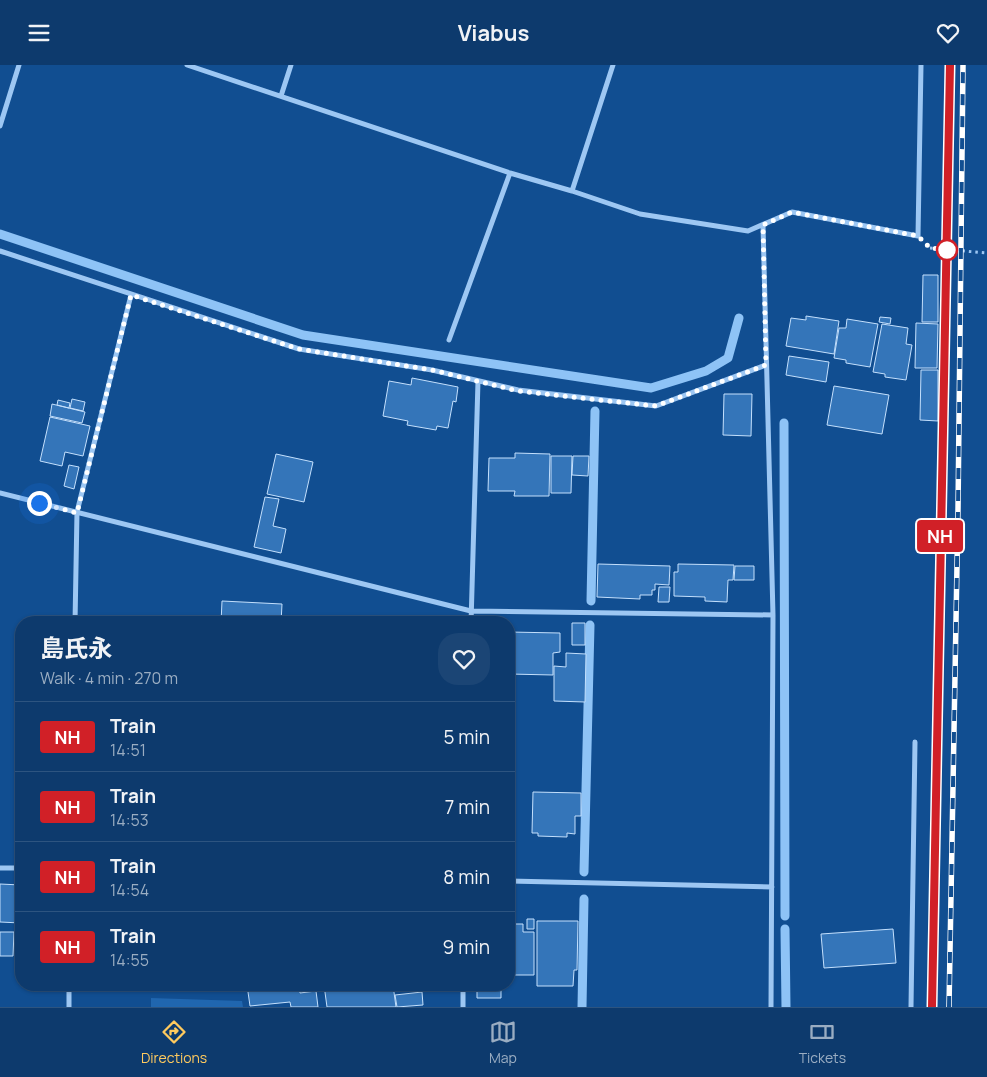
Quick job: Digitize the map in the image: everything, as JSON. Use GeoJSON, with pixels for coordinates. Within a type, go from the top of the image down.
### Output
{"type":"FeatureCollection","features":[{"type":"Feature","properties":{"kind":"street"},"geometry":{"type":"LineString","coordinates":[[0,126],[19,65]]}},
{"type":"Feature","properties":{"kind":"street"},"geometry":{"type":"LineString","coordinates":[[186,65],[510,173],[640,214],[748,231],[792,212],[918,236],[921,65]]}},
{"type":"Feature","properties":{"kind":"street"},"geometry":{"type":"LineString","coordinates":[[281,96],[291,65]]}},
{"type":"Feature","properties":{"kind":"street"},"geometry":{"type":"LineString","coordinates":[[572,191],[614,65]]}},
{"type":"Feature","properties":{"kind":"street"},"geometry":{"type":"LineString","coordinates":[[449,340],[510,173]]}},
{"type":"Feature","properties":{"kind":"street"},"geometry":{"type":"LineString","coordinates":[[763,225],[772,615],[771,1007]]}},
{"type":"Feature","properties":{"kind":"street"},"geometry":{"type":"LineString","coordinates":[[0,251],[299,349],[432,370],[518,391],[656,406],[766,365]]}},
{"type":"Feature","properties":{"kind":"street"},"geometry":{"type":"LineString","coordinates":[[75,616],[77,513],[131,295]]}},
{"type":"Feature","properties":{"kind":"street"},"geometry":{"type":"LineString","coordinates":[[471,616],[478,381]]}},
{"type":"Feature","properties":{"kind":"street"},"geometry":{"type":"LineString","coordinates":[[0,493],[471,611],[772,615]]}},
{"type":"Feature","properties":{"kind":"street"},"geometry":{"type":"LineString","coordinates":[[912,1007],[915,742]]}},
{"type":"Feature","properties":{"kind":"street"},"geometry":{"type":"LineString","coordinates":[[0,868],[15,868]]}},
{"type":"Feature","properties":{"kind":"street"},"geometry":{"type":"LineString","coordinates":[[515,881],[772,887]]}},
{"type":"Feature","properties":{"kind":"street"},"geometry":{"type":"LineString","coordinates":[[69,991],[69,1007]]}},
{"type":"Feature","properties":{"kind":"street"},"geometry":{"type":"LineString","coordinates":[[463,991],[463,1007]]}},
{"type":"Feature","properties":{"kind":"path"},"geometry":{"type":"LineString","coordinates":[[918,236],[930,248],[987,253]]}},
{"type":"Feature","properties":{"kind":"shaded area"},"geometry":{"type":"Polygon","coordinates":[[[151,998],[242,1001],[243,1007],[151,1007],[151,998]]]}},
{"type":"Feature","properties":{"kind":"building"},"geometry":{"type":"Polygon","coordinates":[[[923,275],[938,275],[938,322],[922,322],[923,275]]]}},
{"type":"Feature","properties":{"kind":"building"},"geometry":{"type":"Polygon","coordinates":[[[806,316],[839,321],[834,354],[786,346],[791,318],[806,320],[806,316]]]}},
{"type":"Feature","properties":{"kind":"building"},"geometry":{"type":"Polygon","coordinates":[[[880,317],[891,318],[890,324],[879,322],[880,317]]]}},
{"type":"Feature","properties":{"kind":"building"},"geometry":{"type":"Polygon","coordinates":[[[847,319],[878,324],[870,367],[846,363],[846,360],[834,358],[839,328],[846,328],[847,319]]]}},
{"type":"Feature","properties":{"kind":"building"},"geometry":{"type":"Polygon","coordinates":[[[916,323],[938,324],[937,368],[915,368],[916,323]]]}},
{"type":"Feature","properties":{"kind":"building"},"geometry":{"type":"Polygon","coordinates":[[[882,324],[908,328],[906,344],[912,345],[906,380],[885,377],[885,374],[873,372],[882,324]]]}},
{"type":"Feature","properties":{"kind":"building"},"geometry":{"type":"Polygon","coordinates":[[[789,356],[829,362],[826,382],[786,375],[789,356]]]}},
{"type":"Feature","properties":{"kind":"building"},"geometry":{"type":"Polygon","coordinates":[[[921,370],[938,370],[938,421],[920,420],[921,370]]]}},
{"type":"Feature","properties":{"kind":"building"},"geometry":{"type":"Polygon","coordinates":[[[412,378],[458,387],[456,402],[453,401],[448,428],[437,426],[436,430],[407,425],[408,421],[383,416],[389,381],[411,385],[412,378]]]}},
{"type":"Feature","properties":{"kind":"building"},"geometry":{"type":"Polygon","coordinates":[[[834,386],[889,395],[882,434],[827,425],[834,386]]]}},
{"type":"Feature","properties":{"kind":"building"},"geometry":{"type":"Polygon","coordinates":[[[724,394],[752,394],[751,436],[723,435],[724,394]]]}},
{"type":"Feature","properties":{"kind":"building"},"geometry":{"type":"Polygon","coordinates":[[[72,399],[85,402],[83,411],[70,408],[72,399]]]}},
{"type":"Feature","properties":{"kind":"building"},"geometry":{"type":"Polygon","coordinates":[[[58,400],[70,403],[69,408],[57,405],[58,400]]]}},
{"type":"Feature","properties":{"kind":"building"},"geometry":{"type":"Polygon","coordinates":[[[52,404],[85,412],[82,423],[50,416],[52,404]]]}},
{"type":"Feature","properties":{"kind":"building"},"geometry":{"type":"Polygon","coordinates":[[[50,417],[90,426],[83,456],[65,452],[62,466],[40,461],[50,417]]]}},
{"type":"Feature","properties":{"kind":"building"},"geometry":{"type":"Polygon","coordinates":[[[515,453],[550,454],[549,496],[514,496],[515,491],[488,491],[489,458],[515,458],[515,453]]]}},
{"type":"Feature","properties":{"kind":"building"},"geometry":{"type":"Polygon","coordinates":[[[276,454],[313,462],[304,502],[267,494],[276,454]]]}},
{"type":"Feature","properties":{"kind":"building"},"geometry":{"type":"Polygon","coordinates":[[[551,456],[572,456],[571,493],[551,493],[551,456]]]}},
{"type":"Feature","properties":{"kind":"building"},"geometry":{"type":"Polygon","coordinates":[[[573,456],[589,456],[588,476],[572,475],[573,456]]]}},
{"type":"Feature","properties":{"kind":"building"},"geometry":{"type":"Polygon","coordinates":[[[69,465],[79,467],[74,489],[64,486],[69,465]]]}},
{"type":"Feature","properties":{"kind":"building"},"geometry":{"type":"Polygon","coordinates":[[[265,497],[279,499],[273,526],[286,529],[281,553],[254,547],[265,497]]]}},
{"type":"Feature","properties":{"kind":"building"},"geometry":{"type":"Polygon","coordinates":[[[598,564],[670,566],[669,585],[655,584],[655,590],[652,590],[652,595],[640,595],[640,599],[597,597],[598,564]]]}},
{"type":"Feature","properties":{"kind":"building"},"geometry":{"type":"Polygon","coordinates":[[[678,564],[734,565],[733,580],[728,580],[727,602],[705,601],[705,597],[674,596],[674,572],[678,572],[678,564]]]}},
{"type":"Feature","properties":{"kind":"building"},"geometry":{"type":"Polygon","coordinates":[[[735,566],[754,566],[754,580],[734,580],[735,566]]]}},
{"type":"Feature","properties":{"kind":"building"},"geometry":{"type":"Polygon","coordinates":[[[659,587],[670,587],[669,602],[658,602],[659,587]]]}},
{"type":"Feature","properties":{"kind":"building"},"geometry":{"type":"Polygon","coordinates":[[[222,601],[282,604],[281,616],[221,616],[222,601]]]}},
{"type":"Feature","properties":{"kind":"building"},"geometry":{"type":"Polygon","coordinates":[[[572,623],[585,623],[585,645],[572,645],[572,623]]]}},
{"type":"Feature","properties":{"kind":"building"},"geometry":{"type":"Polygon","coordinates":[[[515,632],[560,633],[560,652],[553,653],[553,675],[515,674],[515,632]]]}},
{"type":"Feature","properties":{"kind":"building"},"geometry":{"type":"Polygon","coordinates":[[[566,653],[586,654],[585,702],[554,701],[554,666],[566,667],[566,653]]]}},
{"type":"Feature","properties":{"kind":"building"},"geometry":{"type":"Polygon","coordinates":[[[533,792],[581,793],[581,816],[575,816],[575,834],[567,833],[567,837],[538,836],[538,833],[532,833],[533,792]]]}},
{"type":"Feature","properties":{"kind":"building"},"geometry":{"type":"Polygon","coordinates":[[[0,884],[15,885],[15,923],[0,922],[0,884]]]}},
{"type":"Feature","properties":{"kind":"building"},"geometry":{"type":"Polygon","coordinates":[[[527,919],[534,919],[534,929],[527,929],[527,919]]]}},
{"type":"Feature","properties":{"kind":"building"},"geometry":{"type":"Polygon","coordinates":[[[537,921],[578,921],[577,970],[574,970],[573,986],[537,986],[537,921]]]}},
{"type":"Feature","properties":{"kind":"building"},"geometry":{"type":"Polygon","coordinates":[[[515,924],[523,924],[523,932],[534,932],[534,975],[515,975],[515,924]]]}},
{"type":"Feature","properties":{"kind":"building"},"geometry":{"type":"Polygon","coordinates":[[[893,929],[896,963],[824,968],[821,934],[893,929]]]}},
{"type":"Feature","properties":{"kind":"building"},"geometry":{"type":"Polygon","coordinates":[[[0,932],[14,932],[13,956],[0,956],[0,932]]]}},
{"type":"Feature","properties":{"kind":"building"},"geometry":{"type":"Polygon","coordinates":[[[248,991],[300,991],[300,993],[316,991],[318,1007],[291,1007],[290,1002],[250,1006],[248,991]]]}},
{"type":"Feature","properties":{"kind":"building"},"geometry":{"type":"Polygon","coordinates":[[[325,991],[394,991],[396,1007],[327,1007],[325,991]]]}},
{"type":"Feature","properties":{"kind":"building"},"geometry":{"type":"Polygon","coordinates":[[[477,991],[501,991],[501,998],[477,998],[477,991]]]}},
{"type":"Feature","properties":{"kind":"building"},"geometry":{"type":"Polygon","coordinates":[[[422,992],[423,1005],[397,1007],[395,995],[422,992]]]}},
{"type":"Feature","properties":{"kind":"waterway"},"geometry":{"type":"LineString","coordinates":[[0,234],[303,335],[651,388],[706,371],[728,358],[739,318]]}},
{"type":"Feature","properties":{"kind":"waterway"},"geometry":{"type":"LineString","coordinates":[[591,601],[595,411]]}},
{"type":"Feature","properties":{"kind":"waterway"},"geometry":{"type":"LineString","coordinates":[[784,423],[785,916]]}},
{"type":"Feature","properties":{"kind":"waterway"},"geometry":{"type":"LineString","coordinates":[[584,872],[590,625]]}},
{"type":"Feature","properties":{"kind":"waterway"},"geometry":{"type":"LineString","coordinates":[[582,1007],[584,899]]}},
{"type":"Feature","properties":{"kind":"waterway"},"geometry":{"type":"LineString","coordinates":[[785,929],[786,1007]]}},
{"type":"Feature","properties":{"kind":"railway"},"geometry":{"type":"LineString","coordinates":[[932,1007],[950,65]]}},
{"type":"Feature","properties":{"kind":"railway"},"geometry":{"type":"LineString","coordinates":[[949,1007],[958,510],[963,65]]}},
{"type":"Feature","properties":{"kind":"train","name":"NH"},"geometry":{"type":"LineString","coordinates":[[932,1007],[950,65]]}},
{"type":"Feature","properties":{"kind":"route"},"geometry":{"type":"LineString","coordinates":[[39,503],[77,513],[131,295],[299,349],[432,370],[518,391],[656,406],[766,365],[763,225],[792,212],[918,236],[930,248],[947,250]]}}]}
